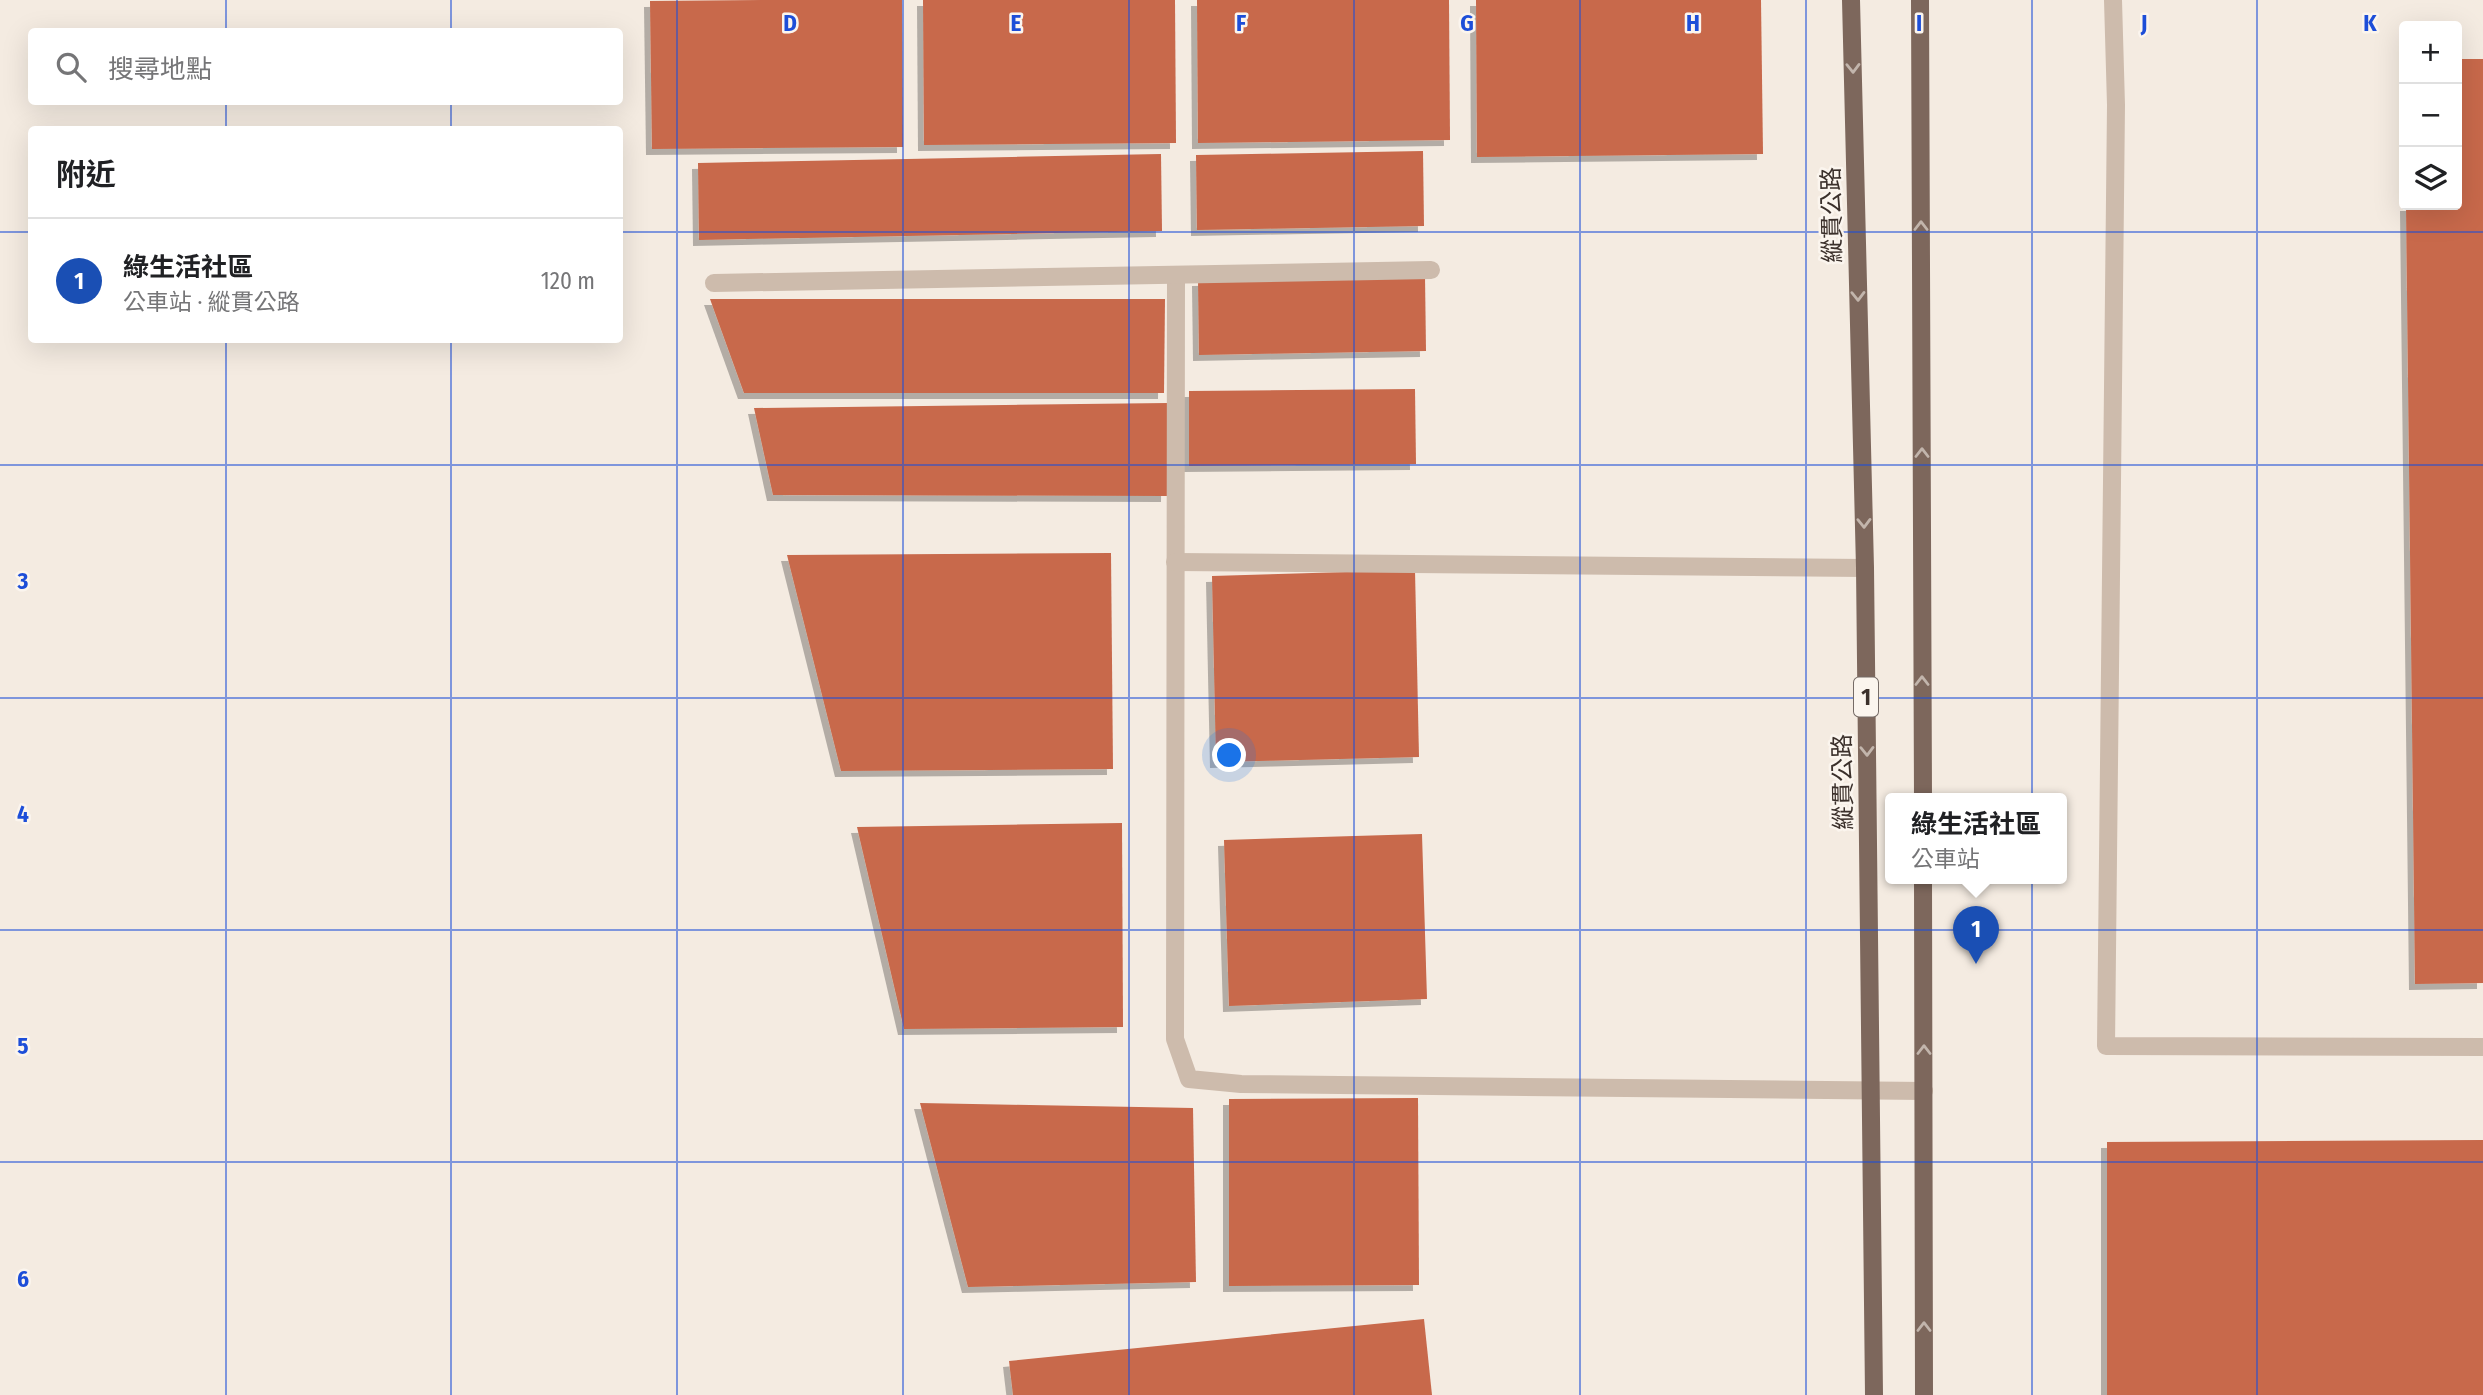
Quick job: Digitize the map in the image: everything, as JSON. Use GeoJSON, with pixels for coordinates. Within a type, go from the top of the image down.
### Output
{"type":"FeatureCollection","features":[{"type":"Feature","properties":{"kind":"main road","name":"縱貫公路"},"geometry":{"type":"LineString","coordinates":[[1852,0],[1865,568],[1874,1395]]}},
{"type":"Feature","properties":{"kind":"main road"},"geometry":{"type":"LineString","coordinates":[[1920,0],[1923,793]]}},
{"type":"Feature","properties":{"kind":"main road"},"geometry":{"type":"LineString","coordinates":[[1923,884],[1924,1395]]}},
{"type":"Feature","properties":{"kind":"lane"},"geometry":{"type":"LineString","coordinates":[[2113,0],[2116,105],[2106,1046],[2483,1047]]}},
{"type":"Feature","properties":{"kind":"lane"},"geometry":{"type":"LineString","coordinates":[[713,283],[1431,271]]}},
{"type":"Feature","properties":{"kind":"lane"},"geometry":{"type":"LineString","coordinates":[[1176,275],[1175,1039],[1189,1079],[1241,1084],[1924,1091]]}},
{"type":"Feature","properties":{"kind":"lane"},"geometry":{"type":"LineString","coordinates":[[1175,562],[1865,568]]}},
{"type":"Feature","properties":{"kind":"building"},"geometry":{"type":"Polygon","coordinates":[[[902,0],[903,147],[652,149],[650,1],[902,0]]]}},
{"type":"Feature","properties":{"kind":"building"},"geometry":{"type":"Polygon","coordinates":[[[923,0],[1175,0],[1176,143],[924,145],[923,0]]]}},
{"type":"Feature","properties":{"kind":"building"},"geometry":{"type":"Polygon","coordinates":[[[1197,0],[1449,0],[1450,140],[1198,143],[1197,0]]]}},
{"type":"Feature","properties":{"kind":"building"},"geometry":{"type":"Polygon","coordinates":[[[1476,0],[1761,0],[1763,154],[1477,157],[1476,0]]]}},
{"type":"Feature","properties":{"kind":"building"},"geometry":{"type":"Polygon","coordinates":[[[2462,59],[2483,59],[2483,983],[2415,984],[2406,210],[2462,210],[2462,59]]]}},
{"type":"Feature","properties":{"kind":"building"},"geometry":{"type":"Polygon","coordinates":[[[1423,151],[1424,226],[1197,230],[1196,155],[1423,151]]]}},
{"type":"Feature","properties":{"kind":"building"},"geometry":{"type":"Polygon","coordinates":[[[1161,154],[1162,231],[699,240],[698,163],[1161,154]]]}},
{"type":"Feature","properties":{"kind":"building"},"geometry":{"type":"Polygon","coordinates":[[[1425,276],[1426,351],[1199,355],[1198,280],[1425,276]]]}},
{"type":"Feature","properties":{"kind":"building"},"geometry":{"type":"Polygon","coordinates":[[[710,299],[1165,299],[1164,393],[744,393],[710,299]]]}},
{"type":"Feature","properties":{"kind":"building"},"geometry":{"type":"Polygon","coordinates":[[[1415,389],[1416,464],[1189,466],[1189,391],[1415,389]]]}},
{"type":"Feature","properties":{"kind":"building"},"geometry":{"type":"Polygon","coordinates":[[[1168,403],[1167,496],[773,495],[754,408],[1168,403]]]}},
{"type":"Feature","properties":{"kind":"building"},"geometry":{"type":"Polygon","coordinates":[[[1111,553],[1113,769],[841,771],[787,555],[1111,553]]]}},
{"type":"Feature","properties":{"kind":"building"},"geometry":{"type":"Polygon","coordinates":[[[1415,570],[1419,757],[1216,762],[1212,576],[1415,570]]]}},
{"type":"Feature","properties":{"kind":"building"},"geometry":{"type":"Polygon","coordinates":[[[1122,823],[1123,1027],[904,1029],[857,827],[1122,823]]]}},
{"type":"Feature","properties":{"kind":"building"},"geometry":{"type":"Polygon","coordinates":[[[1422,834],[1427,999],[1229,1006],[1224,840],[1422,834]]]}},
{"type":"Feature","properties":{"kind":"building"},"geometry":{"type":"Polygon","coordinates":[[[1418,1098],[1419,1285],[1229,1286],[1229,1099],[1418,1098]]]}},
{"type":"Feature","properties":{"kind":"building"},"geometry":{"type":"Polygon","coordinates":[[[920,1103],[1193,1108],[1196,1282],[968,1287],[920,1103]]]}},
{"type":"Feature","properties":{"kind":"building"},"geometry":{"type":"Polygon","coordinates":[[[2483,1140],[2483,1395],[2107,1395],[2107,1142],[2483,1140]]]}},
{"type":"Feature","properties":{"kind":"building"},"geometry":{"type":"Polygon","coordinates":[[[1424,1319],[1432,1395],[1013,1395],[1009,1361],[1424,1319]]]}},
{"type":"Feature","properties":{"kind":"place","name":"綠生活社區"},"geometry":{"type":"Point","coordinates":[1976,964]}}]}
